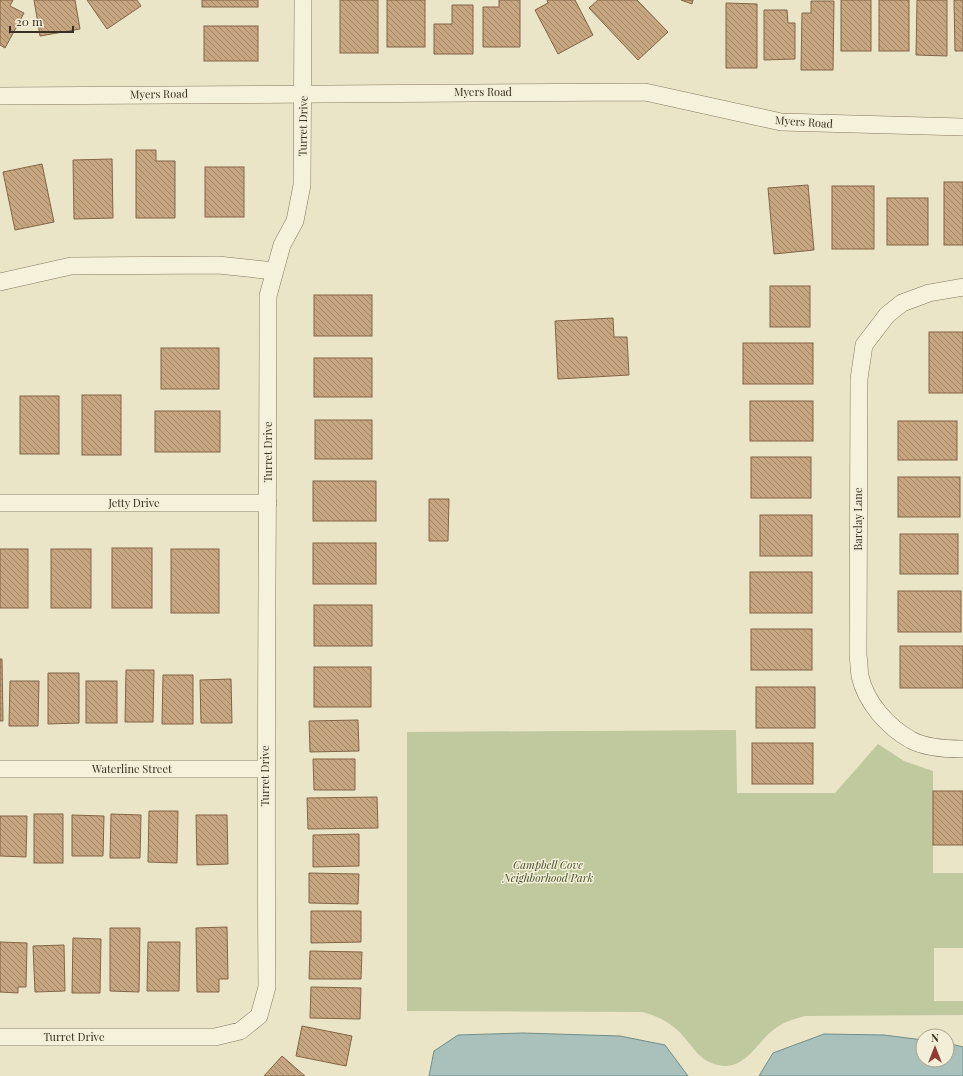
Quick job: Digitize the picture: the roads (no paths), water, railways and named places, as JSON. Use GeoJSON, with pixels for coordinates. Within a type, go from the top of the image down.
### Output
{"type":"FeatureCollection","features":[{"type":"Feature","properties":{"kind":"street","name":"Turret Drive"},"geometry":{"type":"LineString","coordinates":[[0,1037],[215,1037],[240,1031],[259,1016],[267,987],[265,768],[268,503],[268,296],[282,245],[295,221],[302,185],[303,0]]}},
{"type":"Feature","properties":{"kind":"street","name":"Myers Road"},"geometry":{"type":"LineString","coordinates":[[0,96],[645,92],[781,122],[963,127]]}},
{"type":"Feature","properties":{"kind":"street"},"geometry":{"type":"LineString","coordinates":[[0,282],[71,266],[218,265],[274,271]]}},
{"type":"Feature","properties":{"kind":"street","name":"Barclay Lane"},"geometry":{"type":"LineString","coordinates":[[963,287],[929,293],[902,303],[887,315],[864,345],[859,379],[858,631],[860,678],[872,704],[887,724],[912,741],[945,749],[963,749]]}},
{"type":"Feature","properties":{"kind":"street","name":"Jetty Drive"},"geometry":{"type":"LineString","coordinates":[[0,503],[268,503]]}},
{"type":"Feature","properties":{"kind":"street","name":"Waterline Street"},"geometry":{"type":"LineString","coordinates":[[0,769],[265,768]]}},
{"type":"Feature","properties":{"kind":"water"},"geometry":{"type":"Polygon","coordinates":[[[523,1033],[620,1036],[665,1045],[688,1076],[429,1076],[434,1051],[458,1035],[523,1033]]]}},
{"type":"Feature","properties":{"kind":"water"},"geometry":{"type":"Polygon","coordinates":[[[824,1034],[884,1035],[915,1039],[915,1068],[955,1068],[955,1045],[963,1047],[963,1076],[759,1076],[773,1053],[824,1034]]]}},
{"type":"Feature","properties":{"kind":"park label","name":"Campbell Cove Neighborhood Park"},"geometry":{"type":"Point","coordinates":[548,871]}}]}
